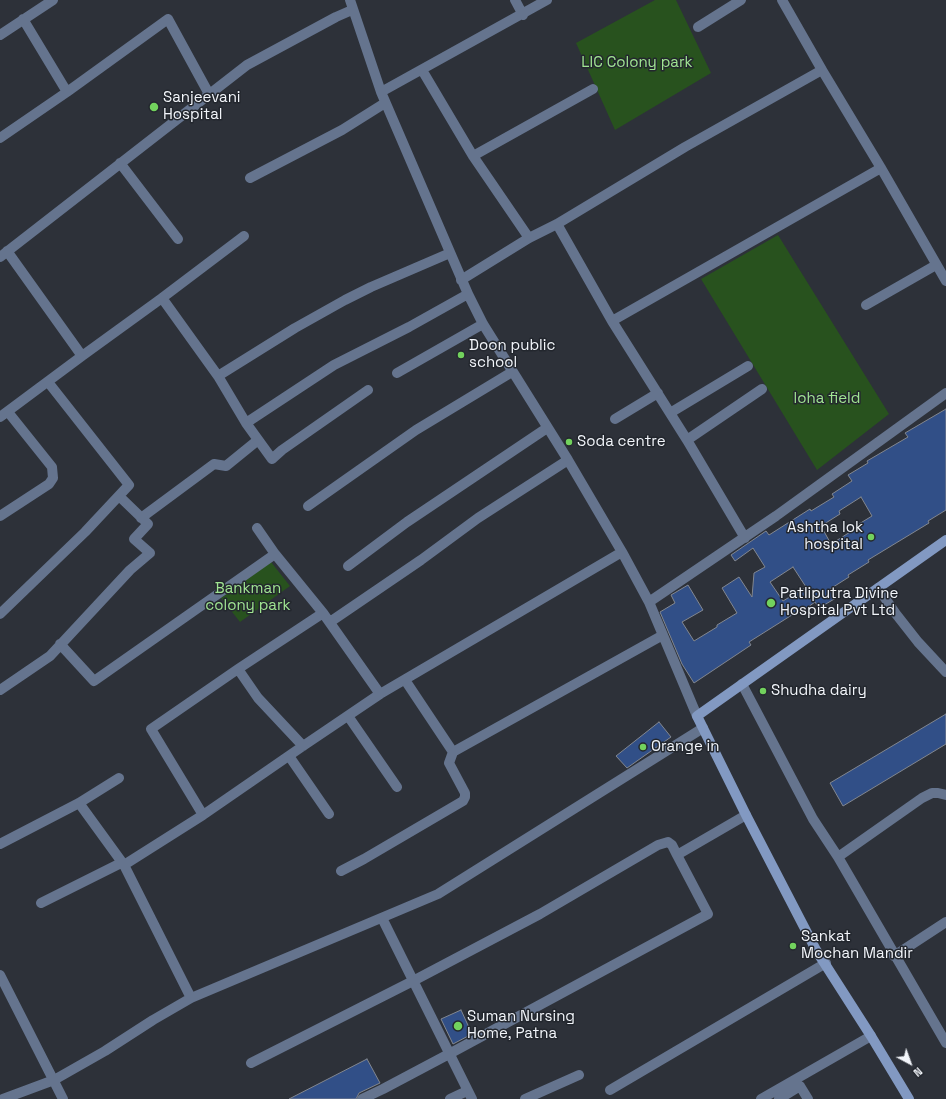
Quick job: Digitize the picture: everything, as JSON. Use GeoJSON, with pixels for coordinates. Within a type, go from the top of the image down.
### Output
{"type":"FeatureCollection","features":[{"type":"Feature","properties":{"kind":"street"},"geometry":{"type":"LineString","coordinates":[[0,35],[53,0]]}},
{"type":"Feature","properties":{"kind":"street"},"geometry":{"type":"LineString","coordinates":[[515,0],[523,14]]}},
{"type":"Feature","properties":{"kind":"street"},"geometry":{"type":"LineString","coordinates":[[381,92],[547,0]]}},
{"type":"Feature","properties":{"kind":"street"},"geometry":{"type":"LineString","coordinates":[[698,27],[740,0]]}},
{"type":"Feature","properties":{"kind":"street"},"geometry":{"type":"LineString","coordinates":[[782,0],[946,281]]}},
{"type":"Feature","properties":{"kind":"street"},"geometry":{"type":"LineString","coordinates":[[82,356],[3,254],[247,65],[336,17],[351,5],[381,92],[461,280],[483,324],[568,460],[622,552],[649,602],[697,716],[816,950],[872,1036],[909,1099]]}},
{"type":"Feature","properties":{"kind":"street"},"geometry":{"type":"LineString","coordinates":[[23,19],[67,92]]}},
{"type":"Feature","properties":{"kind":"street"},"geometry":{"type":"LineString","coordinates":[[0,138],[168,19],[209,94]]}},
{"type":"Feature","properties":{"kind":"street"},"geometry":{"type":"LineString","coordinates":[[422,70],[474,156],[529,238]]}},
{"type":"Feature","properties":{"kind":"street"},"geometry":{"type":"LineString","coordinates":[[461,280],[529,238],[557,224],[685,147],[822,70]]}},
{"type":"Feature","properties":{"kind":"street"},"geometry":{"type":"LineString","coordinates":[[474,156],[593,89]]}},
{"type":"Feature","properties":{"kind":"street"},"geometry":{"type":"LineString","coordinates":[[250,178],[342,130],[386,103]]}},
{"type":"Feature","properties":{"kind":"street"},"geometry":{"type":"LineString","coordinates":[[120,163],[178,239]]}},
{"type":"Feature","properties":{"kind":"street"},"geometry":{"type":"LineString","coordinates":[[612,321],[881,168]]}},
{"type":"Feature","properties":{"kind":"street"},"geometry":{"type":"LineString","coordinates":[[557,224],[612,321],[687,440],[745,538]]}},
{"type":"Feature","properties":{"kind":"street"},"geometry":{"type":"LineString","coordinates":[[0,516],[49,484],[53,478],[52,467],[4,415],[244,236]]}},
{"type":"Feature","properties":{"kind":"street"},"geometry":{"type":"LineString","coordinates":[[218,376],[295,328],[345,300],[371,287],[450,253]]}},
{"type":"Feature","properties":{"kind":"street"},"geometry":{"type":"LineString","coordinates":[[866,305],[936,265]]}},
{"type":"Feature","properties":{"kind":"street"},"geometry":{"type":"LineString","coordinates":[[246,423],[334,365],[409,327],[468,294]]}},
{"type":"Feature","properties":{"kind":"street"},"geometry":{"type":"LineString","coordinates":[[162,298],[218,376],[246,423],[272,459],[282,450],[368,390]]}},
{"type":"Feature","properties":{"kind":"street"},"geometry":{"type":"LineString","coordinates":[[397,373],[483,324]]}},
{"type":"Feature","properties":{"kind":"street"},"geometry":{"type":"LineString","coordinates":[[670,413],[748,366]]}},
{"type":"Feature","properties":{"kind":"street"},"geometry":{"type":"LineString","coordinates":[[308,506],[416,430],[512,372]]}},
{"type":"Feature","properties":{"kind":"street"},"geometry":{"type":"LineString","coordinates":[[0,614],[85,532],[129,485],[48,382]]}},
{"type":"Feature","properties":{"kind":"street"},"geometry":{"type":"LineString","coordinates":[[687,440],[762,389]]}},
{"type":"Feature","properties":{"kind":"street"},"geometry":{"type":"LineString","coordinates":[[615,419],[658,393]]}},
{"type":"Feature","properties":{"kind":"street"},"geometry":{"type":"LineString","coordinates":[[649,602],[745,538],[946,393]]}},
{"type":"Feature","properties":{"kind":"street"},"geometry":{"type":"LineString","coordinates":[[348,566],[407,522],[547,428]]}},
{"type":"Feature","properties":{"kind":"street"},"geometry":{"type":"LineString","coordinates":[[141,518],[214,464],[226,466],[258,440]]}},
{"type":"Feature","properties":{"kind":"street"},"geometry":{"type":"LineString","coordinates":[[330,622],[421,560],[478,518],[568,460]]}},
{"type":"Feature","properties":{"kind":"street"},"geometry":{"type":"LineString","coordinates":[[0,690],[50,656],[130,570],[150,553],[134,539],[148,524],[119,496]]}},
{"type":"Feature","properties":{"kind":"street"},"geometry":{"type":"LineString","coordinates":[[257,528],[275,554],[330,622],[380,694]]}},
{"type":"Feature","properties":{"kind":"street"},"geometry":{"type":"LineString","coordinates":[[697,716],[946,540]]}},
{"type":"Feature","properties":{"kind":"street"},"geometry":{"type":"LineString","coordinates":[[41,903],[122,864],[203,815],[380,694],[622,552]]}},
{"type":"Feature","properties":{"kind":"street"},"geometry":{"type":"LineString","coordinates":[[60,644],[94,681],[275,554]]}},
{"type":"Feature","properties":{"kind":"street"},"geometry":{"type":"LineString","coordinates":[[878,588],[918,642],[946,672]]}},
{"type":"Feature","properties":{"kind":"street"},"geometry":{"type":"LineString","coordinates":[[203,815],[151,729],[323,613]]}},
{"type":"Feature","properties":{"kind":"street"},"geometry":{"type":"LineString","coordinates":[[341,871],[463,801],[465,797],[464,793],[449,763],[453,752],[663,635]]}},
{"type":"Feature","properties":{"kind":"street"},"geometry":{"type":"LineString","coordinates":[[238,669],[258,698],[302,746]]}},
{"type":"Feature","properties":{"kind":"street"},"geometry":{"type":"LineString","coordinates":[[405,680],[453,752]]}},
{"type":"Feature","properties":{"kind":"street"},"geometry":{"type":"LineString","coordinates":[[742,684],[813,819],[838,857],[894,956],[946,1043]]}},
{"type":"Feature","properties":{"kind":"street"},"geometry":{"type":"LineString","coordinates":[[348,716],[397,787]]}},
{"type":"Feature","properties":{"kind":"street"},"geometry":{"type":"LineString","coordinates":[[3,1099],[54,1080],[105,1051],[153,1020],[191,998],[438,894],[703,728]]}},
{"type":"Feature","properties":{"kind":"street"},"geometry":{"type":"LineString","coordinates":[[289,756],[329,814]]}},
{"type":"Feature","properties":{"kind":"street"},"geometry":{"type":"LineString","coordinates":[[0,844],[78,803],[119,778]]}},
{"type":"Feature","properties":{"kind":"street"},"geometry":{"type":"LineString","coordinates":[[838,857],[922,798],[932,793],[946,795]]}},
{"type":"Feature","properties":{"kind":"street"},"geometry":{"type":"LineString","coordinates":[[78,803],[122,864],[191,998]]}},
{"type":"Feature","properties":{"kind":"street"},"geometry":{"type":"LineString","coordinates":[[678,855],[746,815]]}},
{"type":"Feature","properties":{"kind":"street"},"geometry":{"type":"LineString","coordinates":[[251,1063],[413,981],[540,914],[658,845],[668,842],[672,846],[708,914],[449,1054],[362,1099]]}},
{"type":"Feature","properties":{"kind":"street"},"geometry":{"type":"LineString","coordinates":[[382,918],[470,1095],[450,1099]]}},
{"type":"Feature","properties":{"kind":"street"},"geometry":{"type":"LineString","coordinates":[[894,956],[946,922]]}},
{"type":"Feature","properties":{"kind":"street"},"geometry":{"type":"LineString","coordinates":[[610,1090],[826,964]]}},
{"type":"Feature","properties":{"kind":"street"},"geometry":{"type":"LineString","coordinates":[[0,975],[63,1099]]}},
{"type":"Feature","properties":{"kind":"street"},"geometry":{"type":"LineString","coordinates":[[761,1099],[872,1036]]}},
{"type":"Feature","properties":{"kind":"street"},"geometry":{"type":"LineString","coordinates":[[525,1099],[579,1075]]}},
{"type":"Feature","properties":{"kind":"street"},"geometry":{"type":"LineString","coordinates":[[779,1099],[800,1086],[808,1099]]}},
{"type":"Feature","properties":{"kind":"green space","name":"LIC Colony park"},"geometry":{"type":"Polygon","coordinates":[[[655,0],[676,0],[711,73],[615,130],[576,43],[655,0]]]}},
{"type":"Feature","properties":{"kind":"green space","name":"loha field"},"geometry":{"type":"Polygon","coordinates":[[[778,235],[889,414],[817,470],[701,279],[778,235]]]}},
{"type":"Feature","properties":{"kind":"green space","name":"Bankman colony park"},"geometry":{"type":"Polygon","coordinates":[[[271,562],[290,586],[240,622],[221,598],[271,562]]]}},
{"type":"Feature","properties":{"kind":"building"},"geometry":{"type":"Polygon","coordinates":[[[946,409],[946,510],[928,521],[929,523],[868,560],[869,562],[848,575],[849,577],[830,589],[836,598],[819,608],[815,602],[804,610],[803,608],[749,642],[751,645],[694,683],[682,664],[660,612],[675,603],[671,595],[688,585],[703,610],[682,622],[694,641],[717,627],[717,625],[737,613],[722,588],[739,577],[752,597],[754,573],[765,567],[753,548],[735,561],[731,555],[766,531],[769,535],[810,509],[811,511],[834,497],[832,494],[852,481],[848,475],[868,463],[867,461],[908,437],[905,433],[946,409]],[[861,497],[839,511],[840,514],[821,526],[831,544],[872,516],[861,497]],[[793,567],[770,582],[783,601],[806,587],[793,567]]]}},
{"type":"Feature","properties":{"kind":"building"},"geometry":{"type":"Polygon","coordinates":[[[946,714],[946,744],[843,806],[830,783],[946,714]]]}},
{"type":"Feature","properties":{"kind":"building","name":"Orange in"},"geometry":{"type":"Polygon","coordinates":[[[659,722],[671,737],[627,768],[616,756],[659,722]]]}},
{"type":"Feature","properties":{"kind":"building"},"geometry":{"type":"Polygon","coordinates":[[[461,1010],[472,1034],[453,1044],[441,1019],[461,1010]]]}},
{"type":"Feature","properties":{"kind":"building"},"geometry":{"type":"Polygon","coordinates":[[[367,1059],[380,1083],[359,1093],[356,1099],[289,1099],[367,1059]]]}},
{"type":"Feature","properties":{"kind":"place","name":"Sanjeevani Hospital"},"geometry":{"type":"Point","coordinates":[154,107]}},
{"type":"Feature","properties":{"kind":"place","name":"Doon public school"},"geometry":{"type":"Point","coordinates":[461,355]}},
{"type":"Feature","properties":{"kind":"place","name":"Soda centre"},"geometry":{"type":"Point","coordinates":[569,442]}},
{"type":"Feature","properties":{"kind":"place","name":"Ashtha lok hospital"},"geometry":{"type":"Point","coordinates":[871,537]}},
{"type":"Feature","properties":{"kind":"place","name":"Patliputra Divine Hospital Pvt Ltd"},"geometry":{"type":"Point","coordinates":[771,603]}},
{"type":"Feature","properties":{"kind":"place","name":"Shudha dairy"},"geometry":{"type":"Point","coordinates":[763,691]}},
{"type":"Feature","properties":{"kind":"place","name":"Orange in"},"geometry":{"type":"Point","coordinates":[643,747]}},
{"type":"Feature","properties":{"kind":"place","name":"Sankat Mochan Mandir"},"geometry":{"type":"Point","coordinates":[793,946]}},
{"type":"Feature","properties":{"kind":"place","name":"Suman Nursing Home, Patna"},"geometry":{"type":"Point","coordinates":[458,1026]}}]}
